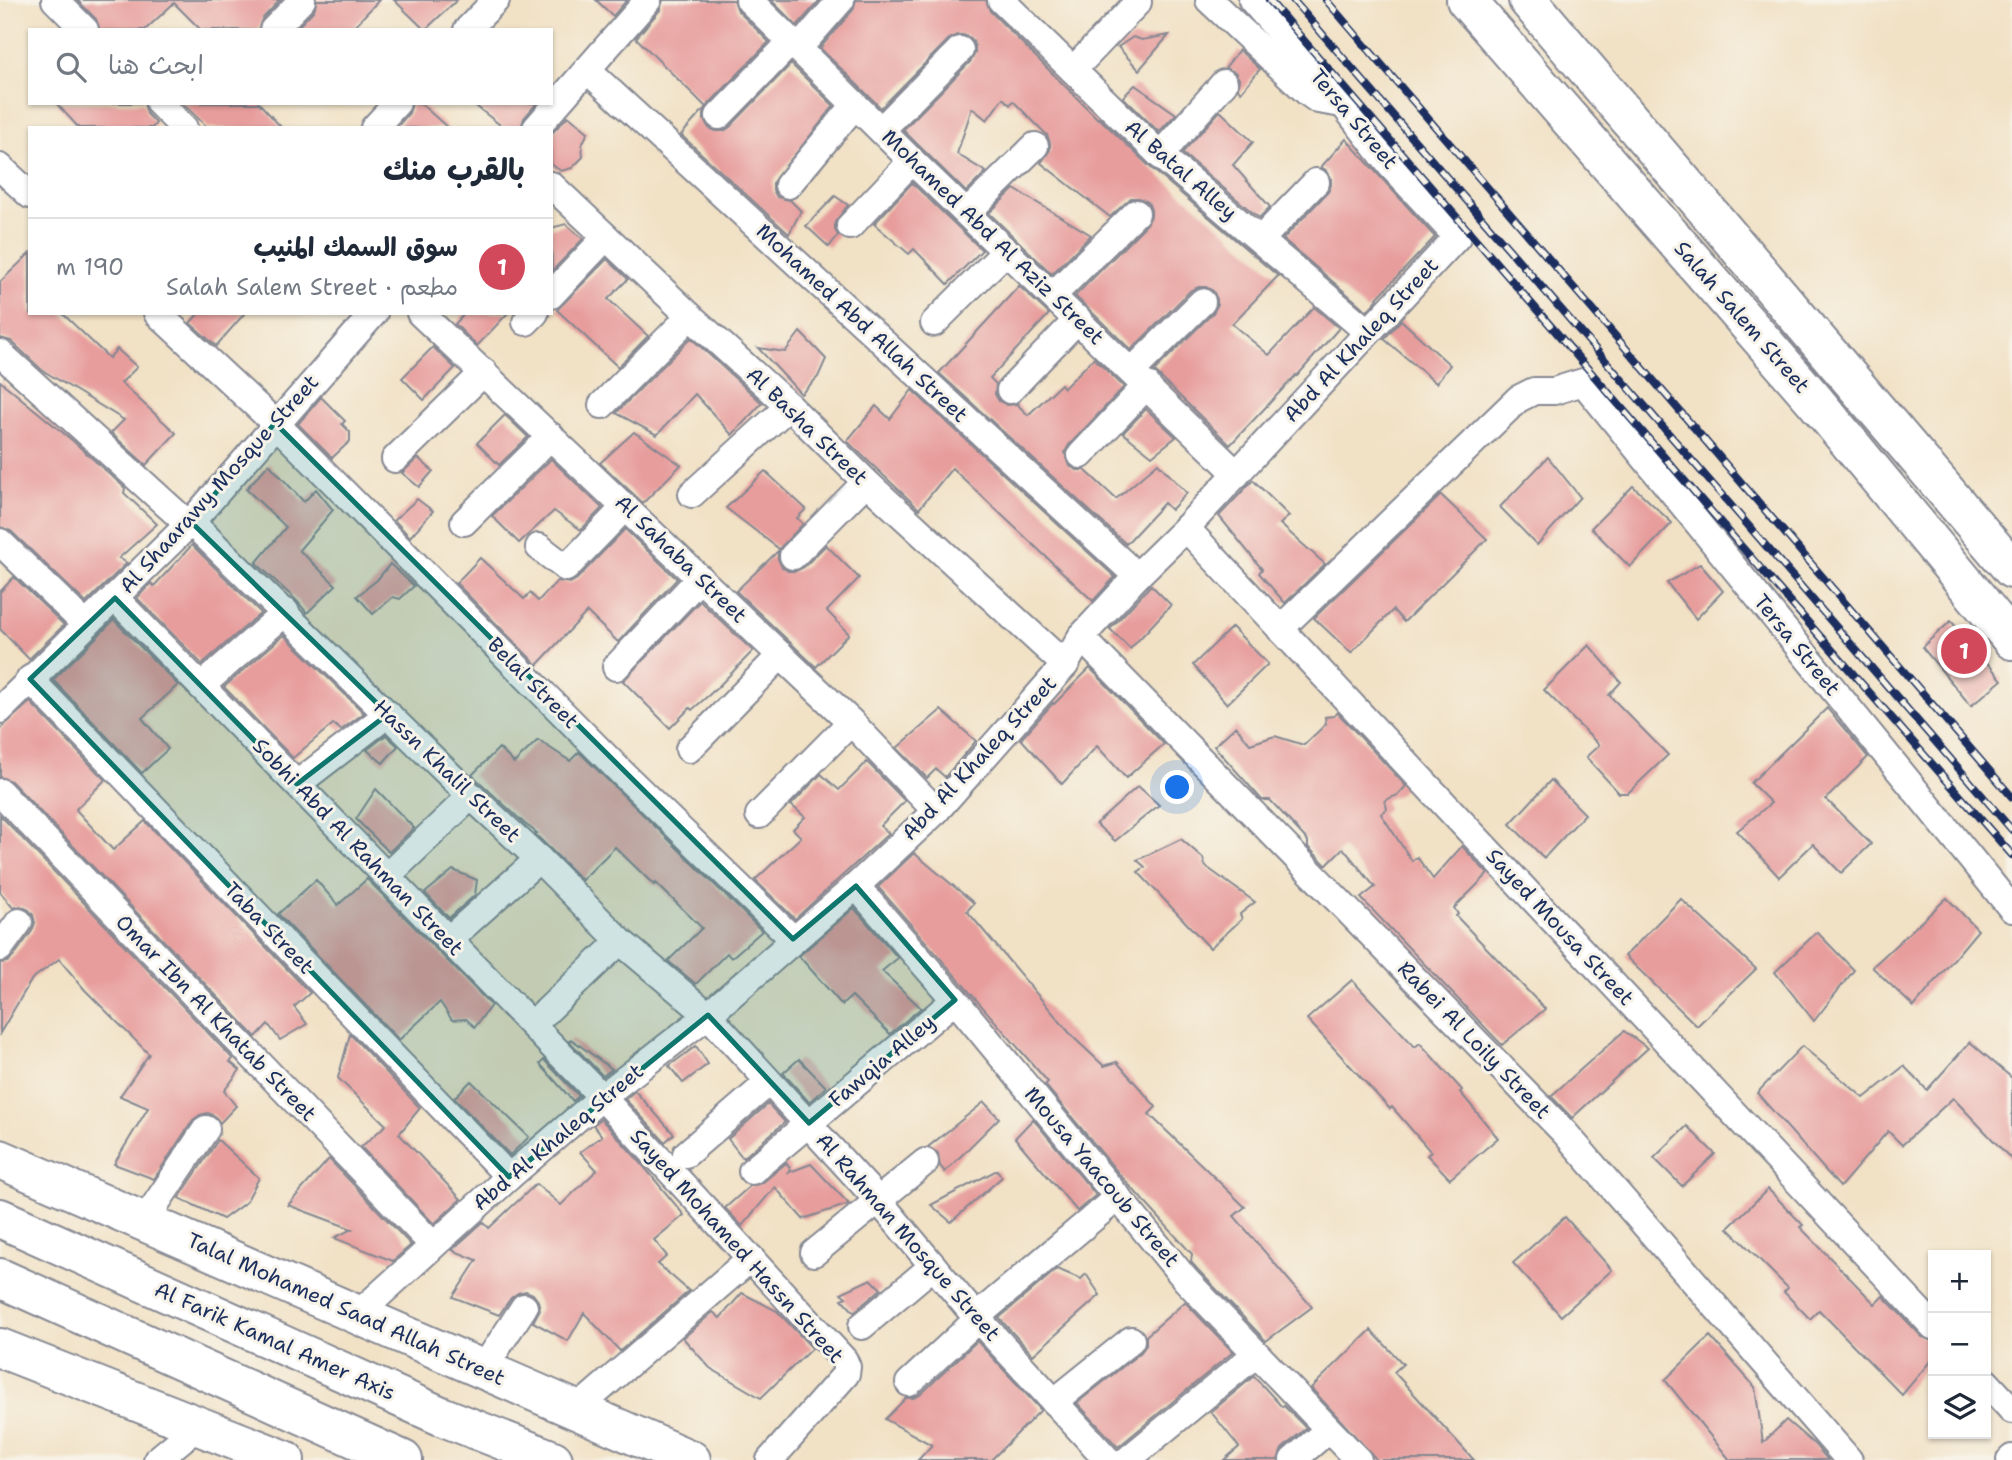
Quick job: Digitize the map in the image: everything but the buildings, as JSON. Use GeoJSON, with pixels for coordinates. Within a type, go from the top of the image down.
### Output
{"type":"FeatureCollection","features":[{"type":"Feature","properties":{"kind":"main road","name":"Salah Salem Street"},"geometry":{"type":"LineString","coordinates":[[1466,0],[1815,401],[2012,640]]}},
{"type":"Feature","properties":{"kind":"main road","name":"Salah Salem Street"},"geometry":{"type":"LineString","coordinates":[[1528,0],[2012,569]]}},
{"type":"Feature","properties":{"kind":"main road"},"geometry":{"type":"LineString","coordinates":[[1649,210],[1684,183]]}},
{"type":"Feature","properties":{"kind":"main road","name":"Talal Mohamed Saad Allah Street"},"geometry":{"type":"LineString","coordinates":[[0,1159],[691,1460]]}},
{"type":"Feature","properties":{"kind":"main road","name":"Al Farik Kamal Amer Axis"},"geometry":{"type":"LineString","coordinates":[[0,1218],[441,1416],[553,1460]]}},
{"type":"Feature","properties":{"kind":"main road"},"geometry":{"type":"LineString","coordinates":[[0,1278],[402,1460]]}},
{"type":"Feature","properties":{"kind":"main road"},"geometry":{"type":"LineString","coordinates":[[0,1348],[273,1457]]}},
{"type":"Feature","properties":{"kind":"street"},"geometry":{"type":"LineString","coordinates":[[55,0],[83,28]]}},
{"type":"Feature","properties":{"kind":"street"},"geometry":{"type":"LineString","coordinates":[[275,28],[302,0]]}},
{"type":"Feature","properties":{"kind":"street"},"geometry":{"type":"LineString","coordinates":[[469,28],[496,0]]}},
{"type":"Feature","properties":{"kind":"street"},"geometry":{"type":"LineString","coordinates":[[538,126],[648,0]]}},
{"type":"Feature","properties":{"kind":"street","name":"Mohamed Abd Al Aziz Street"},"geometry":{"type":"LineString","coordinates":[[749,0],[1237,474]]}},
{"type":"Feature","properties":{"kind":"street"},"geometry":{"type":"LineString","coordinates":[[719,116],[841,0]]}},
{"type":"Feature","properties":{"kind":"street","name":"Al Batal Alley"},"geometry":{"type":"LineString","coordinates":[[1001,0],[1160,155],[1368,332]]}},
{"type":"Feature","properties":{"kind":"street"},"geometry":{"type":"LineString","coordinates":[[1209,0],[1308,93],[1318,100],[1343,104]]}},
{"type":"Feature","properties":{"kind":"street","name":"Tersa Street"},"geometry":{"type":"LineString","coordinates":[[1252,0],[1343,104],[1391,166],[1457,237]]}},
{"type":"Feature","properties":{"kind":"street"},"geometry":{"type":"LineString","coordinates":[[1073,70],[1138,2]]}},
{"type":"Feature","properties":{"kind":"street"},"geometry":{"type":"LineString","coordinates":[[881,130],[960,50]]}},
{"type":"Feature","properties":{"kind":"street","name":"Mohamed Abd Allah Street"},"geometry":{"type":"LineString","coordinates":[[587,70],[1137,576]]}},
{"type":"Feature","properties":{"kind":"street"},"geometry":{"type":"LineString","coordinates":[[1160,155],[1224,83]]}},
{"type":"Feature","properties":{"kind":"street"},"geometry":{"type":"LineString","coordinates":[[788,185],[855,104]]}},
{"type":"Feature","properties":{"kind":"street"},"geometry":{"type":"LineString","coordinates":[[161,105],[182,126]]}},
{"type":"Feature","properties":{"kind":"street"},"geometry":{"type":"LineString","coordinates":[[376,126],[395,105]]}},
{"type":"Feature","properties":{"kind":"street"},"geometry":{"type":"LineString","coordinates":[[967,213],[1035,146]]}},
{"type":"Feature","properties":{"kind":"street"},"geometry":{"type":"LineString","coordinates":[[850,226],[912,161]]}},
{"type":"Feature","properties":{"kind":"street"},"geometry":{"type":"LineString","coordinates":[[0,167],[28,193]]}},
{"type":"Feature","properties":{"kind":"street"},"geometry":{"type":"LineString","coordinates":[[1261,239],[1317,182]]}},
{"type":"Feature","properties":{"kind":"street","name":"Al Basha Street"},"geometry":{"type":"LineString","coordinates":[[553,187],[1065,665]]}},
{"type":"Feature","properties":{"kind":"street"},"geometry":{"type":"LineString","coordinates":[[1053,295],[1136,213]]}},
{"type":"Feature","properties":{"kind":"street"},"geometry":{"type":"LineString","coordinates":[[553,293],[606,237]]}},
{"type":"Feature","properties":{"kind":"street","name":"Abd Al Khaleq Street"},"geometry":{"type":"LineString","coordinates":[[358,1314],[432,1244],[602,1097],[708,1014],[856,886],[936,811],[1065,665],[1081,637],[1457,237]]}},
{"type":"Feature","properties":{"kind":"street"},"geometry":{"type":"LineString","coordinates":[[934,323],[1006,251]]}},
{"type":"Feature","properties":{"kind":"street"},"geometry":{"type":"LineString","coordinates":[[1081,454],[1202,302]]}},
{"type":"Feature","properties":{"kind":"street","name":"Belal Street"},"geometry":{"type":"LineString","coordinates":[[159,315],[275,423],[628,779],[793,939]]}},
{"type":"Feature","properties":{"kind":"street","name":"Al Shaarawy Mosque Street"},"geometry":{"type":"LineString","coordinates":[[11,692],[115,598],[190,523],[371,315]]}},
{"type":"Feature","properties":{"kind":"street","name":"Al Sahaba Street"},"geometry":{"type":"LineString","coordinates":[[422,315],[851,722],[936,811]]}},
{"type":"Feature","properties":{"kind":"street"},"geometry":{"type":"LineString","coordinates":[[601,405],[690,316]]}},
{"type":"Feature","properties":{"kind":"street"},"geometry":{"type":"LineString","coordinates":[[1010,390],[1078,319]]}},
{"type":"Feature","properties":{"kind":"street","name":"Hassn Khalil Street"},"geometry":{"type":"LineString","coordinates":[[0,354],[286,612],[620,941],[708,1014]]}},
{"type":"Feature","properties":{"kind":"street"},"geometry":{"type":"LineString","coordinates":[[395,459],[484,372]]}},
{"type":"Feature","properties":{"kind":"street","name":"Tersa Street"},"geometry":{"type":"LineString","coordinates":[[1280,629],[1518,399],[1534,391],[1554,391],[1583,382],[2012,909]]}},
{"type":"Feature","properties":{"kind":"street"},"geometry":{"type":"LineString","coordinates":[[692,494],[789,406]]}},
{"type":"Feature","properties":{"kind":"street"},"geometry":{"type":"LineString","coordinates":[[464,522],[551,436]]}},
{"type":"Feature","properties":{"kind":"street"},"geometry":{"type":"LineString","coordinates":[[793,556],[866,482]]}},
{"type":"Feature","properties":{"kind":"street"},"geometry":{"type":"LineString","coordinates":[[539,547],[565,568],[625,507]]}},
{"type":"Feature","properties":{"kind":"street","name":"Sayed Mousa Street"},"geometry":{"type":"LineString","coordinates":[[1186,528],[1928,1321]]}},
{"type":"Feature","properties":{"kind":"street"},"geometry":{"type":"LineString","coordinates":[[0,542],[86,625]]}},
{"type":"Feature","properties":{"kind":"street"},"geometry":{"type":"LineString","coordinates":[[616,667],[701,578]]}},
{"type":"Feature","properties":{"kind":"street","name":"Sobhi Abd Al Rahman Street"},"geometry":{"type":"LineString","coordinates":[[115,598],[602,1097]]}},
{"type":"Feature","properties":{"kind":"street"},"geometry":{"type":"LineString","coordinates":[[201,687],[286,612]]}},
{"type":"Feature","properties":{"kind":"street","name":"Rabei Al Loily Street"},"geometry":{"type":"LineString","coordinates":[[1081,637],[1565,1133],[1849,1460]]}},
{"type":"Feature","properties":{"kind":"street"},"geometry":{"type":"LineString","coordinates":[[689,748],[781,655]]}},
{"type":"Feature","properties":{"kind":"street","name":"Taba Street"},"geometry":{"type":"LineString","coordinates":[[11,692],[509,1177]]}},
{"type":"Feature","properties":{"kind":"street"},"geometry":{"type":"LineString","coordinates":[[297,784],[317,766],[388,715]]}},
{"type":"Feature","properties":{"kind":"street"},"geometry":{"type":"LineString","coordinates":[[759,815],[851,722]]}},
{"type":"Feature","properties":{"kind":"street","name":"Omar Ibn Al Khatab Street"},"geometry":{"type":"LineString","coordinates":[[0,792],[432,1244]]}},
{"type":"Feature","properties":{"kind":"street"},"geometry":{"type":"LineString","coordinates":[[387,876],[471,796]]}},
{"type":"Feature","properties":{"kind":"street"},"geometry":{"type":"LineString","coordinates":[[448,940],[539,859]]}},
{"type":"Feature","properties":{"kind":"street","name":"Mousa Yaacoub Street"},"geometry":{"type":"LineString","coordinates":[[856,886],[955,1000],[1186,1280],[1358,1460]]}},
{"type":"Feature","properties":{"kind":"street"},"geometry":{"type":"LineString","coordinates":[[0,948],[19,922]]}},
{"type":"Feature","properties":{"kind":"street"},"geometry":{"type":"LineString","coordinates":[[532,1025],[620,941]]}},
{"type":"Feature","properties":{"kind":"street","name":"Fawqia Alley"},"geometry":{"type":"LineString","coordinates":[[752,1171],[955,1000]]}},
{"type":"Feature","properties":{"kind":"street","name":"Al Rahman Mosque Street"},"geometry":{"type":"LineString","coordinates":[[708,1014],[878,1200],[977,1318],[1108,1460]]}},
{"type":"Feature","properties":{"kind":"street"},"geometry":{"type":"LineString","coordinates":[[686,1154],[769,1082]]}},
{"type":"Feature","properties":{"kind":"street","name":"Sayed Mohamed Hassn Street"},"geometry":{"type":"LineString","coordinates":[[602,1097],[844,1360],[847,1367],[842,1381],[770,1460]]}},
{"type":"Feature","properties":{"kind":"street"},"geometry":{"type":"LineString","coordinates":[[145,1220],[206,1129]]}},
{"type":"Feature","properties":{"kind":"street"},"geometry":{"type":"LineString","coordinates":[[814,1253],[925,1162]]}},
{"type":"Feature","properties":{"kind":"street"},"geometry":{"type":"LineString","coordinates":[[909,1383],[977,1318],[1118,1197]]}},
{"type":"Feature","properties":{"kind":"street"},"geometry":{"type":"LineString","coordinates":[[577,1409],[751,1258]]}},
{"type":"Feature","properties":{"kind":"street"},"geometry":{"type":"LineString","coordinates":[[862,1326],[933,1266]]}},
{"type":"Feature","properties":{"kind":"street"},"geometry":{"type":"LineString","coordinates":[[483,1369],[524,1307]]}},
{"type":"Feature","properties":{"kind":"street"},"geometry":{"type":"LineString","coordinates":[[1054,1402],[1131,1340]]}},
{"type":"Feature","properties":{"kind":"street"},"geometry":{"type":"LineString","coordinates":[[1127,1460],[1256,1354]]}},
{"type":"Feature","properties":{"kind":"street"},"geometry":{"type":"LineString","coordinates":[[1991,1387],[2012,1410]]}},
{"type":"Feature","properties":{"kind":"street"},"geometry":{"type":"LineString","coordinates":[[157,1460],[198,1426]]}},
{"type":"Feature","properties":{"kind":"street"},"geometry":{"type":"LineString","coordinates":[[1293,1460],[1328,1430]]}},
{"type":"Feature","properties":{"kind":"highlighted area"},"geometry":{"type":"Polygon","coordinates":[[[275,423],[793,939],[856,886],[955,1000],[809,1123],[708,1015],[509,1177],[30,679],[115,598],[297,784],[388,714],[191,522],[275,423]]]}},
{"type":"Feature","properties":{"kind":"railway"},"geometry":{"type":"LineString","coordinates":[[1269,0],[2012,855]]}},
{"type":"Feature","properties":{"kind":"railway"},"geometry":{"type":"LineString","coordinates":[[1293,0],[2012,830]]}},
{"type":"Feature","properties":{"kind":"railway"},"geometry":{"type":"LineString","coordinates":[[1326,0],[2012,797]]}},
{"type":"Feature","properties":{"kind":"place","name":"سوق السمك المنيب"},"geometry":{"type":"Point","coordinates":[1964,651]}}]}
